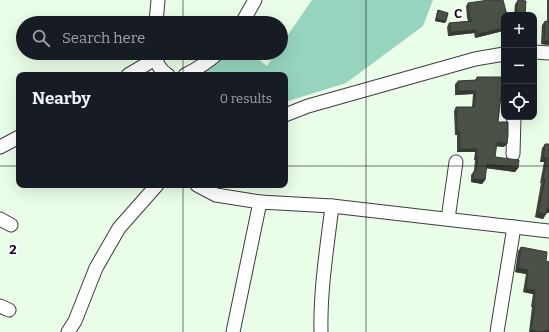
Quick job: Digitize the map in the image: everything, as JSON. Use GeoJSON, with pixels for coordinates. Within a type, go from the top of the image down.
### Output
{"type":"FeatureCollection","features":[{"type":"Feature","properties":{"kind":"street"},"geometry":{"type":"LineString","coordinates":[[157,16],[158,0]]}},
{"type":"Feature","properties":{"kind":"street"},"geometry":{"type":"LineString","coordinates":[[246,16],[255,0]]}},
{"type":"Feature","properties":{"kind":"street"},"geometry":{"type":"LineString","coordinates":[[537,52],[549,53]]}},
{"type":"Feature","properties":{"kind":"street"},"geometry":{"type":"LineString","coordinates":[[288,114],[308,106],[468,61],[501,55]]}},
{"type":"Feature","properties":{"kind":"street"},"geometry":{"type":"LineString","coordinates":[[132,72],[149,60]]}},
{"type":"Feature","properties":{"kind":"street"},"geometry":{"type":"LineString","coordinates":[[157,60],[163,72]]}},
{"type":"Feature","properties":{"kind":"street"},"geometry":{"type":"LineString","coordinates":[[191,72],[209,60]]}},
{"type":"Feature","properties":{"kind":"street"},"geometry":{"type":"LineString","coordinates":[[513,154],[514,120]]}},
{"type":"Feature","properties":{"kind":"street"},"geometry":{"type":"LineString","coordinates":[[0,147],[16,139]]}},
{"type":"Feature","properties":{"kind":"street"},"geometry":{"type":"LineString","coordinates":[[448,219],[456,162]]}},
{"type":"Feature","properties":{"kind":"street"},"geometry":{"type":"LineString","coordinates":[[68,332],[75,321],[96,268],[119,228],[154,188]]}},
{"type":"Feature","properties":{"kind":"street"},"geometry":{"type":"LineString","coordinates":[[203,188],[216,195],[260,202],[332,206],[549,231]]}},
{"type":"Feature","properties":{"kind":"street"},"geometry":{"type":"LineString","coordinates":[[233,332],[260,202]]}},
{"type":"Feature","properties":{"kind":"street"},"geometry":{"type":"LineString","coordinates":[[321,332],[320,310],[332,206]]}},
{"type":"Feature","properties":{"kind":"street"},"geometry":{"type":"LineString","coordinates":[[497,332],[514,227]]}},
{"type":"Feature","properties":{"kind":"green space"},"geometry":{"type":"Polygon","coordinates":[[[312,0],[433,0],[423,26],[346,83],[288,101],[288,72],[194,72],[212,60],[259,60],[267,66],[271,60],[288,60],[288,35],[312,0]]]}},
{"type":"Feature","properties":{"kind":"building"},"geometry":{"type":"Polygon","coordinates":[[[503,0],[506,12],[501,12],[501,29],[478,34],[476,30],[451,32],[449,23],[472,21],[469,14],[468,3],[503,0]]]}},
{"type":"Feature","properties":{"kind":"building"},"geometry":{"type":"Polygon","coordinates":[[[518,0],[526,1],[525,12],[516,12],[518,0]]]}},
{"type":"Feature","properties":{"kind":"building"},"geometry":{"type":"Polygon","coordinates":[[[438,10],[448,13],[446,21],[436,19],[438,10]]]}},
{"type":"Feature","properties":{"kind":"building"},"geometry":{"type":"Polygon","coordinates":[[[545,21],[549,22],[549,41],[544,41],[545,21]]]}},
{"type":"Feature","properties":{"kind":"building"},"geometry":{"type":"Polygon","coordinates":[[[477,77],[501,77],[498,122],[508,122],[508,136],[507,144],[497,142],[495,157],[519,160],[518,168],[487,164],[485,180],[473,179],[474,171],[476,171],[478,156],[476,156],[477,149],[460,149],[460,132],[457,132],[456,107],[474,107],[476,91],[458,91],[458,81],[477,80],[477,77]]]}},
{"type":"Feature","properties":{"kind":"building"},"geometry":{"type":"Polygon","coordinates":[[[545,144],[549,144],[549,208],[547,208],[546,214],[538,213],[545,179],[543,179],[547,158],[543,158],[545,144]]]}},
{"type":"Feature","properties":{"kind":"building"},"geometry":{"type":"Polygon","coordinates":[[[521,247],[547,252],[546,261],[549,262],[549,330],[539,332],[531,330],[535,304],[535,290],[526,289],[528,270],[518,268],[521,247]]]}}]}
